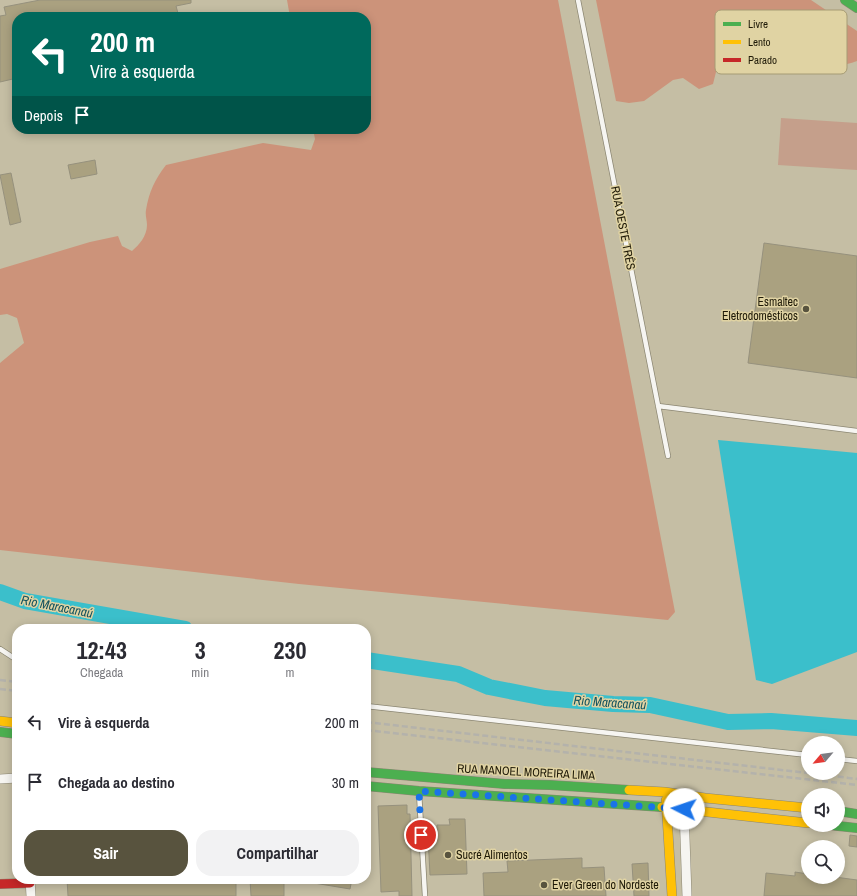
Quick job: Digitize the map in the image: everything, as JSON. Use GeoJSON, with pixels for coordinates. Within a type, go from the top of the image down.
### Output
{"type":"FeatureCollection","features":[{"type":"Feature","properties":{"kind":"street"},"geometry":{"type":"LineString","coordinates":[[845,0],[856,4]]}},
{"type":"Feature","properties":{"kind":"street"},"geometry":{"type":"LineString","coordinates":[[0,721],[12,722]]}},
{"type":"Feature","properties":{"kind":"street"},"geometry":{"type":"LineString","coordinates":[[0,732],[12,733]]}},
{"type":"Feature","properties":{"kind":"street","name":"RUA MANOEL MOREIRA LIMA"},"geometry":{"type":"LineString","coordinates":[[371,772],[505,784],[550,784],[665,792],[705,798],[801,807]]}},
{"type":"Feature","properties":{"kind":"street"},"geometry":{"type":"LineString","coordinates":[[0,779],[12,778]]}},
{"type":"Feature","properties":{"kind":"street","name":"RUA MANOEL MOREIRA LIMA"},"geometry":{"type":"LineString","coordinates":[[371,786],[684,809],[801,822]]}},
{"type":"Feature","properties":{"kind":"street"},"geometry":{"type":"LineString","coordinates":[[665,792],[672,896]]}},
{"type":"Feature","properties":{"kind":"street"},"geometry":{"type":"LineString","coordinates":[[685,794],[684,809],[687,896]]}},
{"type":"Feature","properties":{"kind":"street"},"geometry":{"type":"LineString","coordinates":[[845,813],[857,814]]}},
{"type":"Feature","properties":{"kind":"street"},"geometry":{"type":"LineString","coordinates":[[845,827],[857,828]]}},
{"type":"Feature","properties":{"kind":"street"},"geometry":{"type":"LineString","coordinates":[[0,884],[12,883]]}},
{"type":"Feature","properties":{"kind":"street"},"geometry":{"type":"LineString","coordinates":[[30,884],[31,896]]}},
{"type":"Feature","properties":{"kind":"lane","name":"RUA OESTE TRÊS"},"geometry":{"type":"LineString","coordinates":[[578,0],[668,456]]}},
{"type":"Feature","properties":{"kind":"lane"},"geometry":{"type":"LineString","coordinates":[[658,406],[857,431]]}},
{"type":"Feature","properties":{"kind":"lane"},"geometry":{"type":"LineString","coordinates":[[0,649],[12,657]]}},
{"type":"Feature","properties":{"kind":"lane"},"geometry":{"type":"LineString","coordinates":[[371,707],[801,754]]}},
{"type":"Feature","properties":{"kind":"lane"},"geometry":{"type":"LineString","coordinates":[[845,760],[857,761]]}},
{"type":"Feature","properties":{"kind":"lane"},"geometry":{"type":"LineString","coordinates":[[419,791],[424,896]]}},
{"type":"Feature","properties":{"kind":"shaded area"},"geometry":{"type":"Polygon","coordinates":[[[287,0],[558,0],[675,612],[668,620],[299,584],[0,550],[0,363],[24,343],[17,318],[7,314],[0,315],[0,269],[90,242],[118,236],[122,246],[132,251],[140,243],[146,233],[146,212],[149,197],[159,175],[166,165],[263,143],[311,150],[315,139],[314,134],[371,134],[371,12],[289,12],[287,0]]]}},
{"type":"Feature","properties":{"kind":"shaded area"},"geometry":{"type":"Polygon","coordinates":[[[596,0],[811,0],[826,10],[715,10],[716,74],[713,84],[699,89],[683,78],[673,80],[644,101],[629,103],[616,101],[596,0]]]}},
{"type":"Feature","properties":{"kind":"shaded area"},"geometry":{"type":"Polygon","coordinates":[[[847,24],[857,31],[857,61],[847,64],[847,24]]]}},
{"type":"Feature","properties":{"kind":"shaded area"},"geometry":{"type":"Polygon","coordinates":[[[781,118],[857,123],[857,170],[778,165],[781,118]]]}},
{"type":"Feature","properties":{"kind":"water"},"geometry":{"type":"Polygon","coordinates":[[[718,440],[857,453],[857,652],[772,684],[756,680],[718,440]]]}},
{"type":"Feature","properties":{"kind":"building"},"geometry":{"type":"Polygon","coordinates":[[[40,0],[191,0],[191,3],[176,6],[178,12],[12,12],[12,79],[0,82],[0,16],[6,15],[4,7],[40,0]]]}},
{"type":"Feature","properties":{"kind":"building"},"geometry":{"type":"Polygon","coordinates":[[[95,160],[97,174],[71,179],[68,165],[95,160]]]}},
{"type":"Feature","properties":{"kind":"building"},"geometry":{"type":"Polygon","coordinates":[[[11,173],[21,222],[10,225],[0,175],[11,173]]]}},
{"type":"Feature","properties":{"kind":"building","name":"Esmaltec Eletrodomésticos"},"geometry":{"type":"Polygon","coordinates":[[[764,243],[857,256],[857,378],[748,363],[764,243]]]}},
{"type":"Feature","properties":{"kind":"building"},"geometry":{"type":"Polygon","coordinates":[[[407,805],[407,814],[410,814],[412,896],[399,896],[399,891],[381,892],[378,806],[407,805]]]}},
{"type":"Feature","properties":{"kind":"building","name":"Sucré Alimentos"},"geometry":{"type":"Polygon","coordinates":[[[449,819],[465,819],[467,874],[430,875],[428,836],[437,836],[437,825],[450,825],[449,819]]]}},
{"type":"Feature","properties":{"kind":"building"},"geometry":{"type":"Polygon","coordinates":[[[850,835],[857,836],[857,847],[849,846],[850,835]]]}},
{"type":"Feature","properties":{"kind":"building","name":"Ever Green do Nordeste"},"geometry":{"type":"Polygon","coordinates":[[[582,858],[582,868],[604,867],[606,896],[484,896],[483,873],[508,872],[507,861],[582,858]]]}},
{"type":"Feature","properties":{"kind":"building","name":"Ever Green do Nordeste"},"geometry":{"type":"Polygon","coordinates":[[[648,863],[649,896],[634,896],[632,864],[648,863]]]}},
{"type":"Feature","properties":{"kind":"building"},"geometry":{"type":"Polygon","coordinates":[[[795,872],[801,873],[801,884],[845,884],[845,878],[857,880],[857,896],[764,896],[766,873],[795,876],[795,872]]]}},
{"type":"Feature","properties":{"kind":"building"},"geometry":{"type":"Polygon","coordinates":[[[67,884],[236,884],[236,896],[68,896],[67,884]]]}},
{"type":"Feature","properties":{"kind":"building"},"geometry":{"type":"Polygon","coordinates":[[[250,884],[284,884],[284,896],[251,896],[250,884]]]}},
{"type":"Feature","properties":{"kind":"building"},"geometry":{"type":"Polygon","coordinates":[[[320,884],[351,884],[350,889],[320,884]]]}},
{"type":"Feature","properties":{"kind":"waterway","name":"Rio Maracanaú"},"geometry":{"type":"LineString","coordinates":[[0,592],[25,601],[156,624]]}},
{"type":"Feature","properties":{"kind":"waterway","name":"Rio Maracanaú"},"geometry":{"type":"LineString","coordinates":[[371,661],[458,674],[489,687],[545,698],[613,704],[650,705],[728,722],[771,721],[857,728]]}},
{"type":"Feature","properties":{"kind":"railway"},"geometry":{"type":"LineString","coordinates":[[0,680],[12,681]]}},
{"type":"Feature","properties":{"kind":"railway"},"geometry":{"type":"LineString","coordinates":[[0,689],[12,690]]}},
{"type":"Feature","properties":{"kind":"railway"},"geometry":{"type":"LineString","coordinates":[[371,723],[801,772]]}},
{"type":"Feature","properties":{"kind":"railway"},"geometry":{"type":"LineString","coordinates":[[371,731],[857,785]]}},
{"type":"Feature","properties":{"kind":"railway"},"geometry":{"type":"LineString","coordinates":[[845,777],[857,779]]}},
{"type":"Feature","properties":{"kind":"traffic: fast"},"geometry":{"type":"LineString","coordinates":[[845,0],[857,8]]}},
{"type":"Feature","properties":{"kind":"traffic: fast"},"geometry":{"type":"LineString","coordinates":[[0,732],[12,733]]}},
{"type":"Feature","properties":{"kind":"traffic: fast"},"geometry":{"type":"LineString","coordinates":[[371,772],[505,784],[629,790]]}},
{"type":"Feature","properties":{"kind":"traffic: fast"},"geometry":{"type":"LineString","coordinates":[[371,786],[662,807]]}},
{"type":"Feature","properties":{"kind":"traffic: fast"},"geometry":{"type":"LineString","coordinates":[[845,812],[857,814]]}},
{"type":"Feature","properties":{"kind":"traffic: fast"},"geometry":{"type":"LineString","coordinates":[[845,827],[857,828]]}},
{"type":"Feature","properties":{"kind":"traffic: slow"},"geometry":{"type":"LineString","coordinates":[[0,721],[12,722]]}},
{"type":"Feature","properties":{"kind":"traffic: slow"},"geometry":{"type":"LineString","coordinates":[[629,790],[665,792],[705,798],[801,807]]}},
{"type":"Feature","properties":{"kind":"traffic: slow"},"geometry":{"type":"LineString","coordinates":[[666,800],[672,896]]}},
{"type":"Feature","properties":{"kind":"traffic: slow"},"geometry":{"type":"LineString","coordinates":[[662,807],[801,822]]}},
{"type":"Feature","properties":{"kind":"traffic: jam"},"geometry":{"type":"LineString","coordinates":[[0,884],[12,884]]}},
{"type":"Feature","properties":{"kind":"place","name":"Esmaltec Eletrodomésticos"},"geometry":{"type":"Point","coordinates":[806,309]}},
{"type":"Feature","properties":{"kind":"place","name":"Sucré Alimentos"},"geometry":{"type":"Point","coordinates":[448,855]}},
{"type":"Feature","properties":{"kind":"place","name":"Ever Green do Nordeste"},"geometry":{"type":"Point","coordinates":[544,885]}},
{"type":"Feature","properties":{"kind":"route"},"geometry":{"type":"LineString","coordinates":[[421,835],[419,791],[684,809]]}}]}
